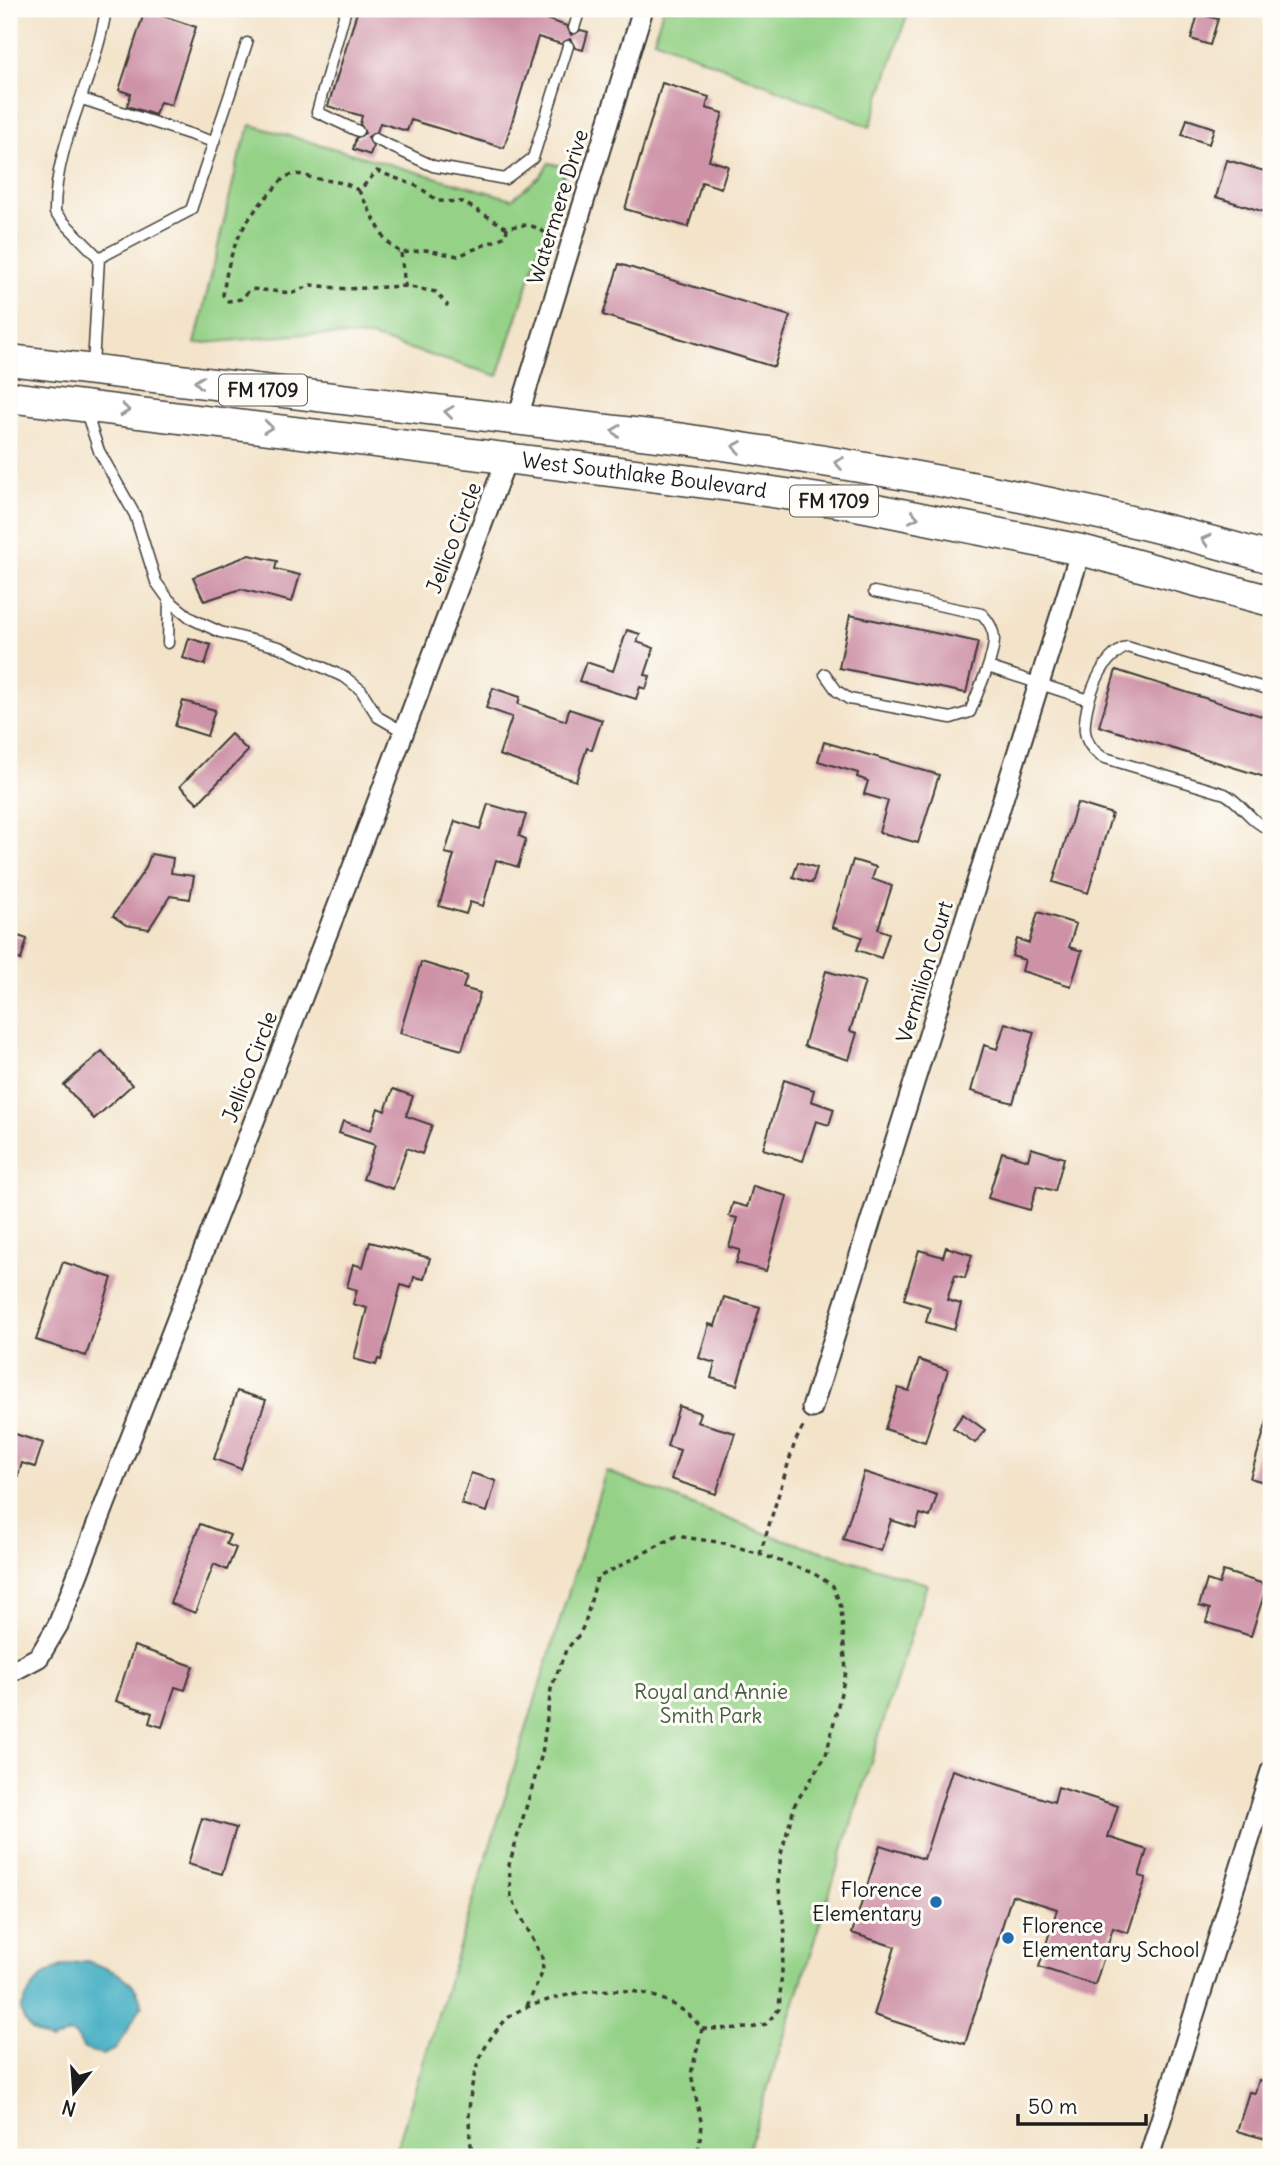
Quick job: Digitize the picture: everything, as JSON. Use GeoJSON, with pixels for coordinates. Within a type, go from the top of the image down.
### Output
{"type":"FeatureCollection","features":[{"type":"Feature","properties":{"kind":"main road","name":"West Southlake Boulevard"},"geometry":{"type":"LineString","coordinates":[[9,360],[697,441],[972,486],[1146,524],[1271,558]]}},
{"type":"Feature","properties":{"kind":"main road","name":"West Southlake Boulevard"},"geometry":{"type":"LineString","coordinates":[[9,397],[846,503],[1081,550],[1271,601]]}},
{"type":"Feature","properties":{"kind":"main road"},"geometry":{"type":"LineString","coordinates":[[507,458],[517,419]]}},
{"type":"Feature","properties":{"kind":"street","name":"Watermere Drive"},"geometry":{"type":"LineString","coordinates":[[517,419],[639,10]]}},
{"type":"Feature","properties":{"kind":"street","name":"Jellico Circle"},"geometry":{"type":"LineString","coordinates":[[9,1673],[39,1657],[58,1625],[404,732],[507,458]]}},
{"type":"Feature","properties":{"kind":"street","name":"Vermilion Court"},"geometry":{"type":"LineString","coordinates":[[812,1408],[1081,550]]}},
{"type":"Feature","properties":{"kind":"street"},"geometry":{"type":"LineString","coordinates":[[1149,2157],[1271,1771]]}},
{"type":"Feature","properties":{"kind":"lane"},"geometry":{"type":"LineString","coordinates":[[93,370],[99,258],[55,213],[54,184],[101,43],[106,9]]}},
{"type":"Feature","properties":{"kind":"lane"},"geometry":{"type":"LineString","coordinates":[[346,9],[317,112],[358,131]]}},
{"type":"Feature","properties":{"kind":"lane"},"geometry":{"type":"LineString","coordinates":[[574,28],[579,12],[592,9]]}},
{"type":"Feature","properties":{"kind":"lane"},"geometry":{"type":"LineString","coordinates":[[99,258],[191,210],[247,43]]}},
{"type":"Feature","properties":{"kind":"lane"},"geometry":{"type":"LineString","coordinates":[[375,139],[433,166],[505,179],[533,158],[568,46]]}},
{"type":"Feature","properties":{"kind":"lane"},"geometry":{"type":"LineString","coordinates":[[82,99],[214,142]]}},
{"type":"Feature","properties":{"kind":"lane"},"geometry":{"type":"LineString","coordinates":[[84,405],[99,451],[135,515],[156,582],[169,600],[192,619],[220,632],[279,646],[336,672],[361,690],[378,717],[404,732]]}},
{"type":"Feature","properties":{"kind":"lane"},"geometry":{"type":"LineString","coordinates":[[825,674],[837,691],[849,699],[951,718],[970,712],[996,640],[992,624],[982,614],[874,592]]}},
{"type":"Feature","properties":{"kind":"lane"},"geometry":{"type":"LineString","coordinates":[[168,642],[169,600]]}},
{"type":"Feature","properties":{"kind":"lane"},"geometry":{"type":"LineString","coordinates":[[1271,690],[1127,648],[1117,651],[1102,670],[1089,700],[1084,737],[1090,749],[1102,757],[1225,794],[1236,800],[1253,821],[1271,830]]}},
{"type":"Feature","properties":{"kind":"lane"},"geometry":{"type":"LineString","coordinates":[[988,667],[1089,700]]}},
{"type":"Feature","properties":{"kind":"path"},"geometry":{"type":"LineString","coordinates":[[886,9],[894,9]]}},
{"type":"Feature","properties":{"kind":"path"},"geometry":{"type":"LineString","coordinates":[[359,191],[377,171],[385,172],[398,181],[426,190],[438,201],[463,202],[507,228],[526,224],[539,227],[551,237]]}},
{"type":"Feature","properties":{"kind":"path"},"geometry":{"type":"LineString","coordinates":[[405,286],[401,253],[386,241],[359,191],[348,183],[316,179],[302,173],[286,176],[254,208],[227,270],[223,295],[228,301],[241,299],[251,289],[293,293],[311,285],[346,289],[405,286],[436,292],[448,306]]}},
{"type":"Feature","properties":{"kind":"path"},"geometry":{"type":"LineString","coordinates":[[401,253],[426,250],[458,256],[506,236],[507,228]]}},
{"type":"Feature","properties":{"kind":"path"},"geometry":{"type":"LineString","coordinates":[[760,1554],[795,1442],[812,1408]]}},
{"type":"Feature","properties":{"kind":"path"},"geometry":{"type":"LineString","coordinates":[[527,2006],[543,1971],[536,1943],[511,1897],[509,1865],[542,1754],[551,1689],[566,1650],[579,1635],[584,1623],[597,1577],[676,1536],[724,1543],[760,1554],[821,1577],[833,1586],[841,1607],[846,1672],[826,1755],[795,1804],[779,1862],[778,1882],[785,1932],[779,2009],[766,2024],[759,2026],[702,2029]]}},
{"type":"Feature","properties":{"kind":"path"},"geometry":{"type":"LineString","coordinates":[[473,2157],[468,2109],[472,2082],[481,2057],[506,2019],[527,2006],[598,1989],[635,1991],[674,2004],[690,2014],[702,2029]]}},
{"type":"Feature","properties":{"kind":"path"},"geometry":{"type":"LineString","coordinates":[[697,2157],[702,2126],[691,2088],[691,2074],[702,2029]]}},
{"type":"Feature","properties":{"kind":"green space"},"geometry":{"type":"Polygon","coordinates":[[[663,9],[909,9],[870,127],[654,39],[663,9]]]}},
{"type":"Feature","properties":{"kind":"green space"},"geometry":{"type":"Polygon","coordinates":[[[251,125],[512,199],[540,176],[549,163],[566,167],[498,376],[371,337],[305,334],[195,344],[240,153],[251,125]]]}},
{"type":"Feature","properties":{"kind":"green space","name":"Royal and Annie Smith Park"},"geometry":{"type":"Polygon","coordinates":[[[606,1471],[767,1534],[927,1584],[746,2157],[394,2157],[606,1471]]]}},
{"type":"Feature","properties":{"kind":"water"},"geometry":{"type":"Polygon","coordinates":[[[87,1961],[122,1976],[134,1987],[142,2005],[116,2049],[102,2055],[84,2049],[77,2037],[70,2033],[51,2041],[40,2035],[28,2026],[21,2010],[32,1989],[46,1974],[64,1965],[87,1961]]]}},
{"type":"Feature","properties":{"kind":"building"},"geometry":{"type":"Polygon","coordinates":[[[358,9],[549,9],[546,19],[567,26],[571,35],[581,30],[588,32],[583,50],[575,48],[570,39],[561,44],[538,37],[504,148],[411,120],[407,131],[380,123],[377,132],[368,137],[373,146],[370,155],[353,149],[356,138],[365,133],[360,124],[362,116],[328,106],[358,9]]]}},
{"type":"Feature","properties":{"kind":"building"},"geometry":{"type":"Polygon","coordinates":[[[145,10],[196,27],[171,105],[160,102],[155,115],[127,106],[131,94],[119,90],[145,10]]]}},
{"type":"Feature","properties":{"kind":"building"},"geometry":{"type":"Polygon","coordinates":[[[1198,14],[1218,19],[1210,45],[1191,39],[1198,14]]]}},
{"type":"Feature","properties":{"kind":"building"},"geometry":{"type":"Polygon","coordinates":[[[662,83],[709,97],[706,108],[723,113],[709,160],[728,166],[721,188],[702,182],[688,227],[625,209],[662,83]]]}},
{"type":"Feature","properties":{"kind":"building"},"geometry":{"type":"Polygon","coordinates":[[[1187,119],[1214,128],[1209,144],[1182,135],[1187,119]]]}},
{"type":"Feature","properties":{"kind":"building"},"geometry":{"type":"Polygon","coordinates":[[[1227,160],[1271,173],[1271,214],[1216,197],[1227,160]]]}},
{"type":"Feature","properties":{"kind":"building"},"geometry":{"type":"Polygon","coordinates":[[[619,264],[790,316],[774,367],[603,315],[619,264]]]}},
{"type":"Feature","properties":{"kind":"building"},"geometry":{"type":"Polygon","coordinates":[[[249,555],[277,561],[275,569],[300,575],[292,602],[241,589],[204,601],[193,577],[249,555]]]}},
{"type":"Feature","properties":{"kind":"building"},"geometry":{"type":"Polygon","coordinates":[[[850,615],[978,642],[966,693],[839,668],[850,615]]]}},
{"type":"Feature","properties":{"kind":"building"},"geometry":{"type":"Polygon","coordinates":[[[627,630],[640,634],[637,642],[654,648],[645,675],[650,676],[646,689],[640,687],[636,699],[579,681],[586,662],[613,671],[627,630]]]}},
{"type":"Feature","properties":{"kind":"building"},"geometry":{"type":"Polygon","coordinates":[[[189,638],[211,645],[205,665],[183,658],[189,638]]]}},
{"type":"Feature","properties":{"kind":"building"},"geometry":{"type":"Polygon","coordinates":[[[1116,670],[1271,719],[1271,767],[1268,778],[1099,726],[1116,670]]]}},
{"type":"Feature","properties":{"kind":"building"},"geometry":{"type":"Polygon","coordinates":[[[493,688],[520,697],[518,704],[566,721],[569,709],[602,720],[592,750],[587,748],[576,781],[499,755],[512,717],[486,708],[493,688]]]}},
{"type":"Feature","properties":{"kind":"building"},"geometry":{"type":"Polygon","coordinates":[[[183,701],[215,710],[207,736],[175,726],[183,701]]]}},
{"type":"Feature","properties":{"kind":"building"},"geometry":{"type":"Polygon","coordinates":[[[231,734],[248,751],[198,803],[180,786],[231,734]]]}},
{"type":"Feature","properties":{"kind":"building"},"geometry":{"type":"Polygon","coordinates":[[[824,742],[939,775],[918,843],[879,832],[888,801],[864,794],[868,781],[857,777],[858,773],[818,761],[824,742]]]}},
{"type":"Feature","properties":{"kind":"building"},"geometry":{"type":"Polygon","coordinates":[[[1077,803],[1112,814],[1088,893],[1053,882],[1077,803]]]}},
{"type":"Feature","properties":{"kind":"building"},"geometry":{"type":"Polygon","coordinates":[[[488,804],[526,815],[519,836],[526,839],[518,867],[496,860],[483,906],[470,902],[466,914],[439,906],[454,855],[445,853],[455,821],[480,829],[488,804]]]}},
{"type":"Feature","properties":{"kind":"building"},"geometry":{"type":"Polygon","coordinates":[[[151,854],[173,858],[171,873],[194,876],[190,899],[170,896],[149,929],[126,925],[113,916],[145,869],[151,854]]]}},
{"type":"Feature","properties":{"kind":"building"},"geometry":{"type":"Polygon","coordinates":[[[853,860],[876,867],[872,879],[892,886],[878,929],[889,933],[881,958],[857,950],[862,937],[832,927],[853,860]]]}},
{"type":"Feature","properties":{"kind":"building"},"geometry":{"type":"Polygon","coordinates":[[[798,862],[817,868],[812,883],[793,877],[798,862]]]}},
{"type":"Feature","properties":{"kind":"building"},"geometry":{"type":"Polygon","coordinates":[[[1038,912],[1076,924],[1069,947],[1082,951],[1071,986],[1022,971],[1025,960],[1012,956],[1017,939],[1029,943],[1038,912]]]}},
{"type":"Feature","properties":{"kind":"building"},"geometry":{"type":"Polygon","coordinates":[[[9,933],[27,939],[21,960],[9,956],[9,933]]]}},
{"type":"Feature","properties":{"kind":"building"},"geometry":{"type":"Polygon","coordinates":[[[421,962],[467,976],[463,988],[480,993],[462,1050],[400,1033],[421,962]]]}},
{"type":"Feature","properties":{"kind":"building"},"geometry":{"type":"Polygon","coordinates":[[[826,971],[865,982],[850,1031],[857,1033],[849,1060],[804,1046],[826,971]]]}},
{"type":"Feature","properties":{"kind":"building"},"geometry":{"type":"Polygon","coordinates":[[[1005,1023],[1034,1032],[1013,1103],[971,1091],[984,1045],[997,1049],[1005,1023]]]}},
{"type":"Feature","properties":{"kind":"building"},"geometry":{"type":"Polygon","coordinates":[[[102,1051],[132,1085],[94,1119],[64,1085],[102,1051]]]}},
{"type":"Feature","properties":{"kind":"building"},"geometry":{"type":"Polygon","coordinates":[[[784,1080],[814,1090],[811,1101],[834,1109],[829,1125],[816,1121],[803,1161],[763,1149],[784,1080]]]}},
{"type":"Feature","properties":{"kind":"building"},"geometry":{"type":"Polygon","coordinates":[[[393,1089],[413,1096],[406,1116],[432,1125],[422,1154],[407,1148],[393,1189],[363,1179],[375,1145],[339,1133],[343,1121],[371,1130],[378,1108],[385,1111],[393,1089]]]}},
{"type":"Feature","properties":{"kind":"building"},"geometry":{"type":"Polygon","coordinates":[[[1031,1148],[1064,1158],[1055,1191],[1037,1186],[1030,1210],[988,1198],[1002,1152],[1028,1160],[1031,1148]]]}},
{"type":"Feature","properties":{"kind":"building"},"geometry":{"type":"Polygon","coordinates":[[[753,1186],[787,1196],[766,1271],[736,1263],[740,1250],[729,1247],[737,1218],[729,1216],[733,1203],[747,1207],[753,1186]]]}},
{"type":"Feature","properties":{"kind":"building"},"geometry":{"type":"Polygon","coordinates":[[[370,1242],[430,1258],[424,1279],[414,1277],[411,1288],[401,1285],[381,1360],[378,1359],[376,1365],[354,1359],[367,1308],[353,1304],[357,1290],[347,1287],[353,1264],[363,1267],[370,1242]]]}},
{"type":"Feature","properties":{"kind":"building"},"geometry":{"type":"Polygon","coordinates":[[[946,1247],[972,1255],[965,1278],[955,1275],[947,1300],[961,1304],[954,1330],[926,1322],[930,1307],[904,1299],[919,1250],[943,1257],[946,1247]]]}},
{"type":"Feature","properties":{"kind":"building"},"geometry":{"type":"Polygon","coordinates":[[[63,1262],[112,1278],[86,1356],[36,1340],[63,1262]]]}},
{"type":"Feature","properties":{"kind":"building"},"geometry":{"type":"Polygon","coordinates":[[[724,1297],[760,1307],[737,1385],[711,1378],[715,1363],[699,1358],[709,1324],[715,1326],[724,1297]]]}},
{"type":"Feature","properties":{"kind":"building"},"geometry":{"type":"Polygon","coordinates":[[[919,1360],[948,1370],[925,1442],[885,1429],[898,1388],[909,1391],[919,1360]]]}},
{"type":"Feature","properties":{"kind":"building"},"geometry":{"type":"Polygon","coordinates":[[[237,1391],[266,1400],[241,1469],[214,1459],[237,1391]]]}},
{"type":"Feature","properties":{"kind":"building"},"geometry":{"type":"Polygon","coordinates":[[[679,1406],[700,1413],[697,1422],[735,1433],[716,1494],[671,1479],[680,1450],[667,1446],[679,1406]]]}},
{"type":"Feature","properties":{"kind":"building"},"geometry":{"type":"Polygon","coordinates":[[[963,1414],[985,1430],[975,1443],[953,1428],[963,1414]]]}},
{"type":"Feature","properties":{"kind":"building"},"geometry":{"type":"Polygon","coordinates":[[[1268,1418],[1271,1419],[1271,1484],[1250,1478],[1268,1418]]]}},
{"type":"Feature","properties":{"kind":"building"},"geometry":{"type":"Polygon","coordinates":[[[9,1432],[43,1443],[35,1467],[22,1463],[12,1495],[9,1495],[9,1432]]]}},
{"type":"Feature","properties":{"kind":"building"},"geometry":{"type":"Polygon","coordinates":[[[864,1472],[937,1495],[930,1517],[920,1514],[916,1528],[891,1520],[881,1551],[843,1539],[864,1472]]]}},
{"type":"Feature","properties":{"kind":"building"},"geometry":{"type":"Polygon","coordinates":[[[471,1473],[496,1481],[487,1512],[461,1504],[471,1473]]]}},
{"type":"Feature","properties":{"kind":"building"},"geometry":{"type":"Polygon","coordinates":[[[200,1524],[230,1535],[226,1544],[236,1548],[227,1570],[214,1564],[195,1613],[170,1603],[200,1524]]]}},
{"type":"Feature","properties":{"kind":"building"},"geometry":{"type":"Polygon","coordinates":[[[1223,1571],[1267,1585],[1251,1636],[1206,1622],[1210,1609],[1199,1606],[1207,1580],[1219,1584],[1223,1571]]]}},
{"type":"Feature","properties":{"kind":"building"},"geometry":{"type":"Polygon","coordinates":[[[134,1646],[193,1666],[185,1690],[175,1687],[162,1727],[149,1723],[152,1713],[116,1701],[134,1646]]]}},
{"type":"Feature","properties":{"kind":"building","name":"Florence Elementary"},"geometry":{"type":"Polygon","coordinates":[[[952,1770],[1054,1802],[1058,1787],[1118,1806],[1108,1837],[1147,1850],[1139,1876],[1146,1878],[1128,1933],[1113,1928],[1095,1985],[1039,1967],[1057,1909],[1012,1895],[965,2044],[874,2015],[895,1947],[852,1933],[880,1845],[924,1859],[952,1770]]]}},
{"type":"Feature","properties":{"kind":"building"},"geometry":{"type":"Polygon","coordinates":[[[202,1818],[236,1828],[222,1874],[188,1864],[202,1818]]]}},
{"type":"Feature","properties":{"kind":"building"},"geometry":{"type":"Polygon","coordinates":[[[1259,2080],[1271,2083],[1269,2140],[1237,2131],[1249,2092],[1255,2093],[1259,2080]]]}},
{"type":"Feature","properties":{"kind":"place","name":"Florence Elementary"},"geometry":{"type":"Point","coordinates":[936,1902]}},
{"type":"Feature","properties":{"kind":"place","name":"Florence Elementary School"},"geometry":{"type":"Point","coordinates":[1008,1938]}}]}
